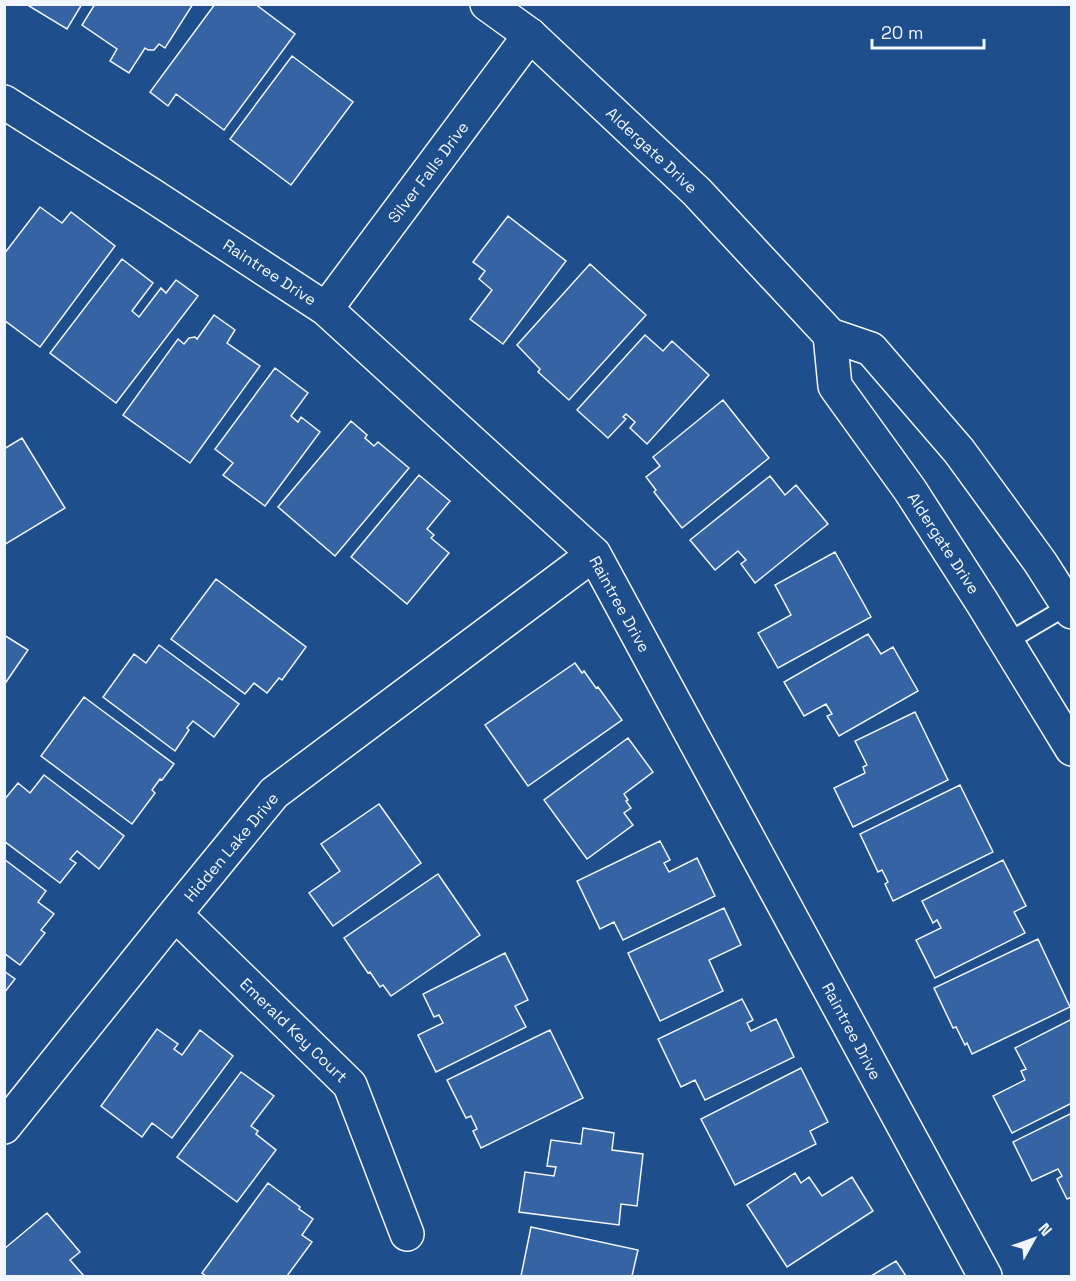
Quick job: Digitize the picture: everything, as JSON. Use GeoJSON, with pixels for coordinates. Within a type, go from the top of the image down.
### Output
{"type":"FeatureCollection","features":[{"type":"Feature","properties":{"kind":"street","name":"Aldergate Drive"},"geometry":{"type":"LineString","coordinates":[[487,4],[530,35],[697,192],[830,334],[872,349],[959,451],[1040,562],[1070,609]]}},
{"type":"Feature","properties":{"kind":"street","name":"Silver Falls Drive"},"geometry":{"type":"LineString","coordinates":[[326,309],[530,35]]}},
{"type":"Feature","properties":{"kind":"street","name":"Raintree Drive"},"geometry":{"type":"LineString","coordinates":[[4,102],[326,309],[594,554],[985,1276]]}},
{"type":"Feature","properties":{"kind":"street","name":"Aldergate Drive"},"geometry":{"type":"LineString","coordinates":[[830,334],[836,386],[910,490],[1071,749]]}},
{"type":"Feature","properties":{"kind":"street","name":"Hidden Lake Drive"},"geometry":{"type":"LineString","coordinates":[[4,1127],[274,794],[594,554]]}},
{"type":"Feature","properties":{"kind":"street","name":"Emerald Key Court"},"geometry":{"type":"LineString","coordinates":[[175,914],[350,1085],[407,1234]]}},
{"type":"Feature","properties":{"kind":"lane"},"geometry":{"type":"LineString","coordinates":[[1006,642],[1070,609]]}},
{"type":"Feature","properties":{"kind":"building"},"geometry":{"type":"Polygon","coordinates":[[[30,4],[82,4],[67,29],[29,6],[30,4]]]}},
{"type":"Feature","properties":{"kind":"building"},"geometry":{"type":"Polygon","coordinates":[[[95,4],[193,4],[165,48],[159,44],[154,50],[145,48],[129,73],[110,61],[117,49],[82,25],[95,4]]]}},
{"type":"Feature","properties":{"kind":"building"},"geometry":{"type":"Polygon","coordinates":[[[215,4],[255,4],[295,34],[224,130],[176,94],[168,106],[150,92],[215,4]]]}},
{"type":"Feature","properties":{"kind":"building"},"geometry":{"type":"Polygon","coordinates":[[[292,56],[353,102],[291,185],[230,139],[292,56]]]}},
{"type":"Feature","properties":{"kind":"building"},"geometry":{"type":"Polygon","coordinates":[[[40,207],[62,223],[71,212],[115,246],[40,347],[4,320],[4,254],[40,207]]]}},
{"type":"Feature","properties":{"kind":"building"},"geometry":{"type":"Polygon","coordinates":[[[508,216],[566,261],[503,344],[470,319],[492,290],[479,279],[485,271],[473,262],[508,216]]]}},
{"type":"Feature","properties":{"kind":"building"},"geometry":{"type":"Polygon","coordinates":[[[122,259],[153,283],[132,311],[139,317],[161,288],[166,293],[176,280],[198,296],[116,403],[50,353],[122,259]]]}},
{"type":"Feature","properties":{"kind":"building"},"geometry":{"type":"Polygon","coordinates":[[[590,264],[646,315],[569,400],[538,372],[540,369],[517,345],[590,264]]]}},
{"type":"Feature","properties":{"kind":"building"},"geometry":{"type":"Polygon","coordinates":[[[214,315],[235,330],[227,343],[260,366],[190,463],[123,415],[178,339],[184,344],[189,338],[197,339],[214,315]]]}},
{"type":"Feature","properties":{"kind":"building"},"geometry":{"type":"Polygon","coordinates":[[[645,335],[663,351],[672,341],[709,375],[647,444],[630,428],[635,422],[626,414],[623,417],[626,419],[608,438],[577,410],[645,335]]]}},
{"type":"Feature","properties":{"kind":"building"},"geometry":{"type":"Polygon","coordinates":[[[275,368],[308,393],[291,416],[298,422],[301,417],[320,432],[265,506],[223,475],[233,463],[215,449],[275,368]]]}},
{"type":"Feature","properties":{"kind":"building"},"geometry":{"type":"Polygon","coordinates":[[[723,400],[769,458],[682,528],[654,492],[656,490],[646,477],[660,466],[653,457],[723,400]]]}},
{"type":"Feature","properties":{"kind":"building"},"geometry":{"type":"Polygon","coordinates":[[[351,421],[367,435],[365,438],[374,446],[378,442],[409,468],[335,556],[278,507],[351,421]]]}},
{"type":"Feature","properties":{"kind":"building"},"geometry":{"type":"Polygon","coordinates":[[[22,438],[65,508],[4,545],[4,449],[22,438]]]}},
{"type":"Feature","properties":{"kind":"building"},"geometry":{"type":"Polygon","coordinates":[[[419,475],[450,501],[427,529],[434,535],[431,538],[449,553],[407,604],[351,557],[419,475]]]}},
{"type":"Feature","properties":{"kind":"building"},"geometry":{"type":"Polygon","coordinates":[[[770,476],[785,495],[796,485],[828,524],[755,583],[741,564],[746,560],[738,551],[715,570],[690,540],[770,476]]]}},
{"type":"Feature","properties":{"kind":"building"},"geometry":{"type":"Polygon","coordinates":[[[835,552],[871,617],[778,668],[758,633],[791,615],[775,585],[835,552]]]}},
{"type":"Feature","properties":{"kind":"building"},"geometry":{"type":"Polygon","coordinates":[[[216,579],[306,647],[282,680],[279,678],[267,693],[254,683],[245,694],[171,639],[216,579]]]}},
{"type":"Feature","properties":{"kind":"building"},"geometry":{"type":"Polygon","coordinates":[[[868,634],[881,654],[893,647],[918,691],[839,736],[827,716],[832,714],[826,704],[804,716],[784,682],[868,634]]]}},
{"type":"Feature","properties":{"kind":"building"},"geometry":{"type":"Polygon","coordinates":[[[4,635],[28,650],[4,685],[4,635]]]}},
{"type":"Feature","properties":{"kind":"building"},"geometry":{"type":"Polygon","coordinates":[[[159,645],[239,704],[214,737],[193,721],[175,751],[103,697],[134,654],[146,663],[159,645]]]}},
{"type":"Feature","properties":{"kind":"building"},"geometry":{"type":"Polygon","coordinates":[[[575,663],[596,688],[598,687],[622,720],[528,786],[485,725],[575,663]]]}},
{"type":"Feature","properties":{"kind":"building"},"geometry":{"type":"Polygon","coordinates":[[[84,697],[174,764],[152,790],[155,793],[132,824],[41,756],[84,697]]]}},
{"type":"Feature","properties":{"kind":"building"},"geometry":{"type":"Polygon","coordinates":[[[915,712],[948,780],[853,827],[834,788],[865,773],[863,767],[867,765],[855,741],[915,712]]]}},
{"type":"Feature","properties":{"kind":"building"},"geometry":{"type":"Polygon","coordinates":[[[628,738],[653,772],[624,794],[631,808],[624,813],[633,825],[587,859],[544,800],[628,738]]]}},
{"type":"Feature","properties":{"kind":"building"},"geometry":{"type":"Polygon","coordinates":[[[44,775],[124,836],[99,869],[77,851],[70,859],[76,863],[60,883],[4,841],[4,800],[18,783],[30,793],[44,775]]]}},
{"type":"Feature","properties":{"kind":"building"},"geometry":{"type":"Polygon","coordinates":[[[960,785],[993,852],[893,901],[885,884],[888,882],[882,870],[878,872],[860,834],[960,785]]]}},
{"type":"Feature","properties":{"kind":"building"},"geometry":{"type":"Polygon","coordinates":[[[379,804],[421,863],[333,926],[309,893],[340,871],[321,844],[379,804]]]}},
{"type":"Feature","properties":{"kind":"building"},"geometry":{"type":"Polygon","coordinates":[[[660,841],[670,860],[664,863],[669,872],[697,858],[715,896],[623,940],[614,922],[600,929],[577,881],[660,841]]]}},
{"type":"Feature","properties":{"kind":"building"},"geometry":{"type":"Polygon","coordinates":[[[4,859],[46,891],[38,902],[54,914],[41,930],[45,933],[20,965],[4,953],[4,859]]]}},
{"type":"Feature","properties":{"kind":"building"},"geometry":{"type":"Polygon","coordinates":[[[1003,860],[1026,906],[1014,912],[1025,933],[935,978],[916,940],[941,928],[937,920],[933,923],[922,901],[1003,860]]]}},
{"type":"Feature","properties":{"kind":"building"},"geometry":{"type":"Polygon","coordinates":[[[438,874],[480,935],[391,996],[383,985],[380,987],[370,972],[368,973],[344,938],[438,874]]]}},
{"type":"Feature","properties":{"kind":"building"},"geometry":{"type":"Polygon","coordinates":[[[724,908],[741,945],[709,960],[723,991],[660,1021],[628,953],[724,908]]]}},
{"type":"Feature","properties":{"kind":"building"},"geometry":{"type":"Polygon","coordinates":[[[1038,939],[1070,1007],[972,1054],[956,1027],[953,1028],[934,988],[1038,939]]]}},
{"type":"Feature","properties":{"kind":"building"},"geometry":{"type":"Polygon","coordinates":[[[505,953],[528,1000],[515,1006],[526,1027],[436,1072],[418,1035],[443,1023],[439,1015],[434,1017],[423,994],[505,953]]]}},
{"type":"Feature","properties":{"kind":"building"},"geometry":{"type":"Polygon","coordinates":[[[4,971],[15,979],[4,993],[4,971]]]}},
{"type":"Feature","properties":{"kind":"building"},"geometry":{"type":"Polygon","coordinates":[[[742,999],[753,1020],[747,1023],[751,1031],[776,1019],[794,1057],[705,1100],[695,1080],[681,1087],[658,1039],[742,999]]]}},
{"type":"Feature","properties":{"kind":"building"},"geometry":{"type":"Polygon","coordinates":[[[1072,1019],[1072,1103],[1012,1133],[993,1096],[1025,1080],[1021,1071],[1026,1069],[1015,1048],[1072,1019]]]}},
{"type":"Feature","properties":{"kind":"building"},"geometry":{"type":"Polygon","coordinates":[[[157,1029],[178,1044],[174,1049],[182,1055],[200,1030],[233,1056],[172,1138],[152,1123],[142,1137],[101,1106],[157,1029]]]}},
{"type":"Feature","properties":{"kind":"building"},"geometry":{"type":"Polygon","coordinates":[[[550,1030],[583,1098],[481,1148],[473,1131],[477,1129],[471,1116],[466,1118],[447,1080],[550,1030]]]}},
{"type":"Feature","properties":{"kind":"building"},"geometry":{"type":"Polygon","coordinates":[[[801,1068],[828,1122],[810,1131],[816,1144],[735,1185],[701,1119],[801,1068]]]}},
{"type":"Feature","properties":{"kind":"building"},"geometry":{"type":"Polygon","coordinates":[[[241,1072],[274,1096],[251,1126],[258,1131],[256,1134],[276,1150],[237,1202],[177,1157],[241,1072]]]}},
{"type":"Feature","properties":{"kind":"building"},"geometry":{"type":"Polygon","coordinates":[[[1072,1113],[1072,1197],[1067,1199],[1057,1179],[1062,1176],[1058,1169],[1032,1181],[1013,1142],[1072,1113]]]}},
{"type":"Feature","properties":{"kind":"building"},"geometry":{"type":"Polygon","coordinates":[[[583,1128],[614,1133],[612,1150],[643,1154],[637,1206],[621,1204],[619,1225],[519,1212],[525,1172],[554,1176],[556,1167],[547,1166],[551,1140],[581,1144],[583,1128]]]}},
{"type":"Feature","properties":{"kind":"building"},"geometry":{"type":"Polygon","coordinates":[[[795,1173],[801,1183],[809,1177],[822,1196],[852,1177],[873,1211],[787,1267],[747,1205],[795,1173]]]}},
{"type":"Feature","properties":{"kind":"building"},"geometry":{"type":"Polygon","coordinates":[[[268,1183],[313,1219],[302,1235],[312,1242],[287,1276],[206,1276],[202,1273],[268,1183]]]}},
{"type":"Feature","properties":{"kind":"building"},"geometry":{"type":"Polygon","coordinates":[[[47,1213],[80,1252],[70,1260],[84,1276],[4,1276],[4,1249],[47,1213]]]}},
{"type":"Feature","properties":{"kind":"building"},"geometry":{"type":"Polygon","coordinates":[[[531,1227],[638,1250],[632,1276],[521,1276],[531,1227]]]}},
{"type":"Feature","properties":{"kind":"building"},"geometry":{"type":"Polygon","coordinates":[[[896,1261],[906,1276],[871,1276],[896,1261]]]}}]}
